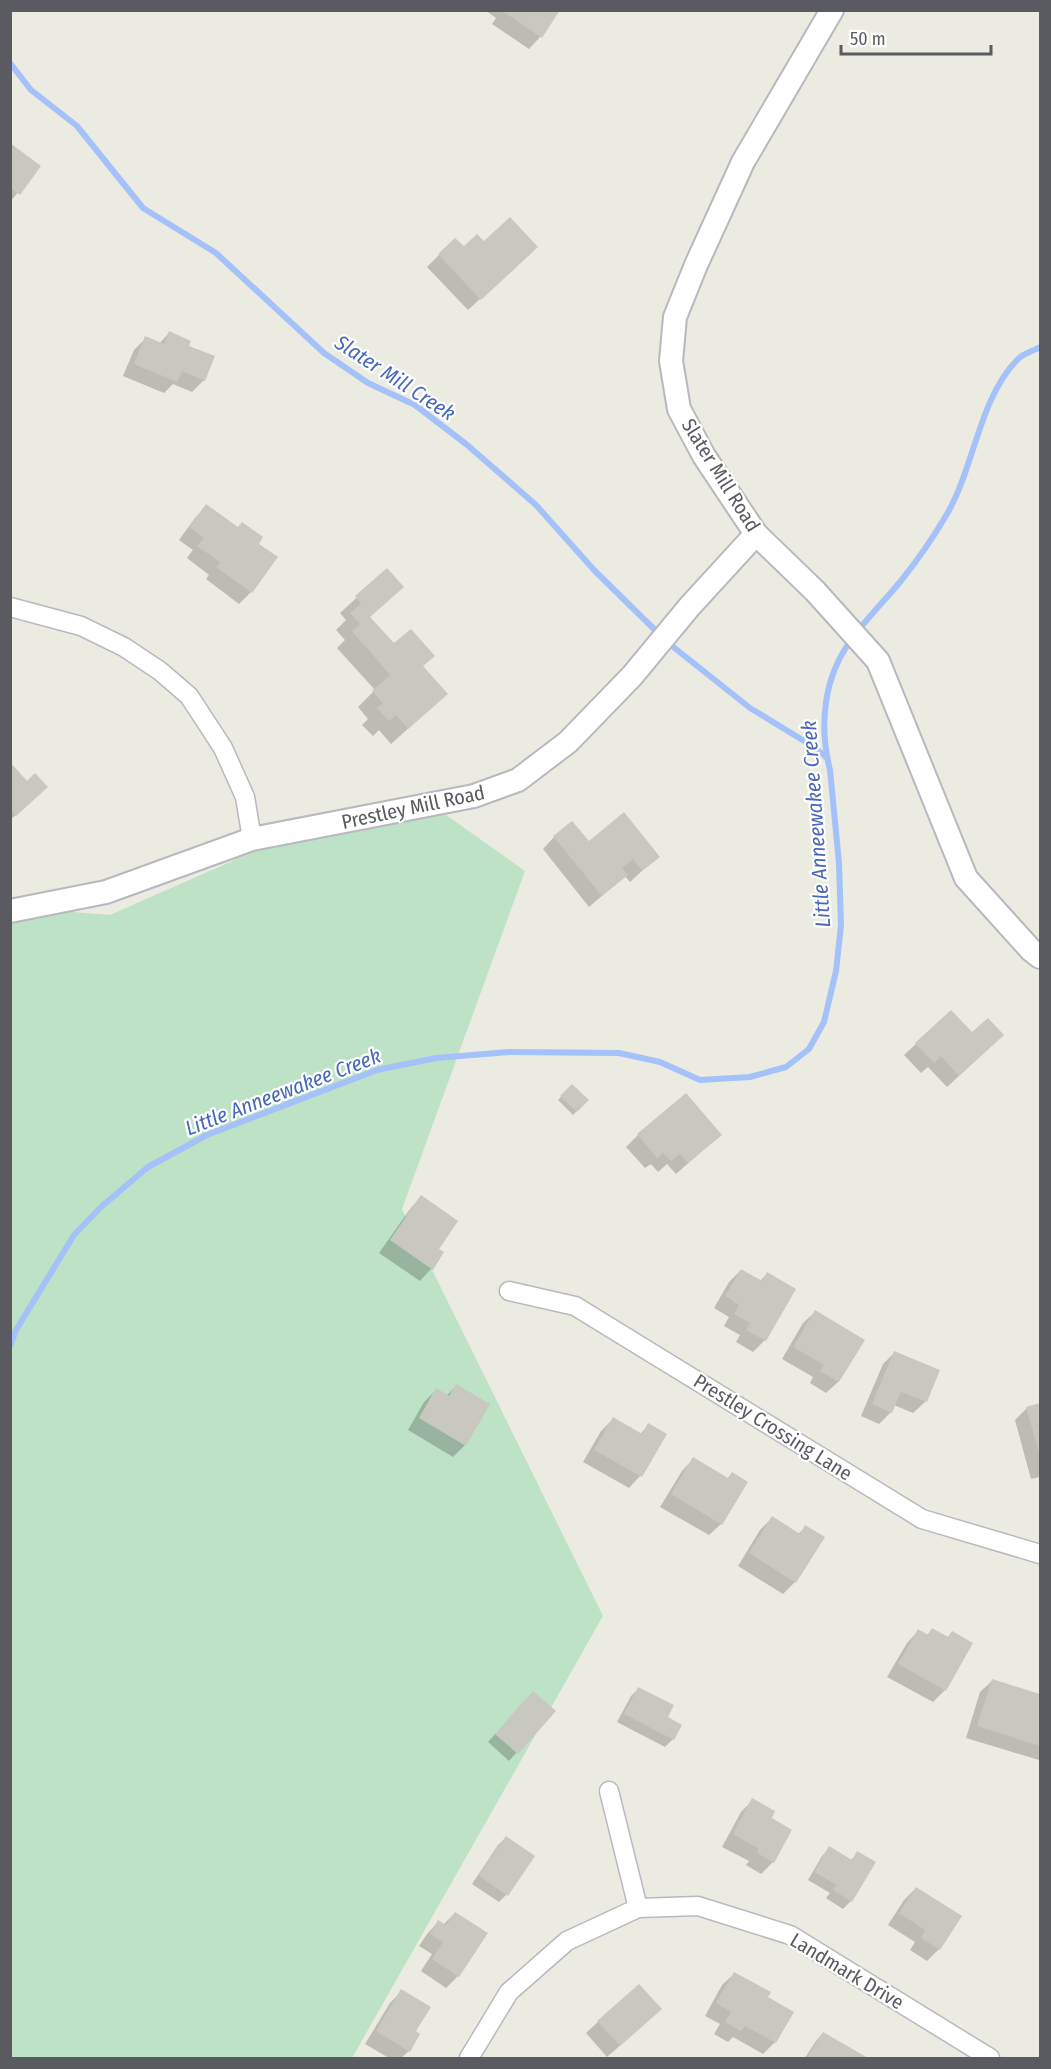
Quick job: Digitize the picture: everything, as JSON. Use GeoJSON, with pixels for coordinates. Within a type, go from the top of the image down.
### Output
{"type":"FeatureCollection","features":[{"type":"Feature","properties":{"kind":"street","name":"Slater Mill Road"},"geometry":{"type":"LineString","coordinates":[[832,10],[743,162],[675,317],[671,361],[679,409],[704,456],[756,534],[815,591],[878,660],[966,878],[1031,950],[1041,957]]}},
{"type":"Feature","properties":{"kind":"street","name":"Prestley Mill Road"},"geometry":{"type":"LineString","coordinates":[[10,911],[106,892],[252,839],[474,796],[518,780],[568,742],[616,692],[756,534]]}},
{"type":"Feature","properties":{"kind":"street"},"geometry":{"type":"LineString","coordinates":[[10,607],[92,631],[124,647],[160,671],[189,696],[228,758],[245,797],[252,839]]}},
{"type":"Feature","properties":{"kind":"street","name":"Prestley Crossing Lane"},"geometry":{"type":"LineString","coordinates":[[509,1291],[575,1306],[922,1519],[1041,1554]]}},
{"type":"Feature","properties":{"kind":"street"},"geometry":{"type":"LineString","coordinates":[[609,1791],[638,1908]]}},
{"type":"Feature","properties":{"kind":"street","name":"Landmark Drive"},"geometry":{"type":"LineString","coordinates":[[469,2058],[509,1992],[567,1941],[638,1908],[698,1906],[790,1935],[990,2058]]}},
{"type":"Feature","properties":{"kind":"green space"},"geometry":{"type":"Polygon","coordinates":[[[432,805],[525,871],[402,1209],[603,1616],[352,2058],[11,2058],[10,907],[110,915],[273,843],[432,805]]]}},
{"type":"Feature","properties":{"kind":"building"},"geometry":{"type":"Polygon","coordinates":[[[501,10],[560,10],[542,38],[501,10]]]}},
{"type":"Feature","properties":{"kind":"building"},"geometry":{"type":"Polygon","coordinates":[[[10,143],[41,166],[20,195],[10,188],[10,143]]]}},
{"type":"Feature","properties":{"kind":"building"},"geometry":{"type":"Polygon","coordinates":[[[510,217],[538,247],[481,300],[438,254],[455,238],[464,246],[477,234],[484,241],[510,217]]]}},
{"type":"Feature","properties":{"kind":"building"},"geometry":{"type":"Polygon","coordinates":[[[169,331],[191,341],[189,346],[215,356],[205,381],[182,371],[177,382],[134,364],[145,336],[164,344],[169,331]]]}},
{"type":"Feature","properties":{"kind":"building"},"geometry":{"type":"Polygon","coordinates":[[[206,504],[238,527],[242,522],[263,537],[259,544],[278,557],[252,593],[216,567],[220,562],[197,546],[204,538],[189,527],[206,504]]]}},
{"type":"Feature","properties":{"kind":"building"},"geometry":{"type":"Polygon","coordinates":[[[387,568],[404,587],[370,617],[394,643],[411,629],[435,656],[423,666],[448,694],[408,729],[396,715],[389,721],[377,708],[383,703],[372,691],[390,675],[352,631],[360,624],[350,613],[361,604],[355,596],[387,568]]]}},
{"type":"Feature","properties":{"kind":"building"},"geometry":{"type":"Polygon","coordinates":[[[10,762],[27,781],[35,773],[48,787],[16,816],[10,810],[10,762]]]}},
{"type":"Feature","properties":{"kind":"building"},"geometry":{"type":"Polygon","coordinates":[[[624,812],[660,857],[642,871],[633,859],[622,868],[628,875],[602,896],[553,836],[572,821],[589,841],[624,812]]]}},
{"type":"Feature","properties":{"kind":"building"},"geometry":{"type":"Polygon","coordinates":[[[951,1010],[972,1032],[988,1018],[1004,1035],[959,1076],[941,1056],[934,1063],[915,1043],[951,1010]]]}},
{"type":"Feature","properties":{"kind":"building"},"geometry":{"type":"Polygon","coordinates":[[[572,1084],[589,1100],[577,1112],[560,1096],[572,1084]]]}},
{"type":"Feature","properties":{"kind":"building"},"geometry":{"type":"Polygon","coordinates":[[[686,1093],[722,1135],[688,1163],[680,1154],[671,1161],[663,1153],[657,1158],[637,1134],[686,1093]]]}},
{"type":"Feature","properties":{"kind":"building"},"geometry":{"type":"Polygon","coordinates":[[[421,1195],[458,1221],[439,1249],[444,1252],[433,1270],[390,1240],[421,1195]]]}},
{"type":"Feature","properties":{"kind":"building"},"geometry":{"type":"Polygon","coordinates":[[[741,1269],[762,1281],[767,1272],[796,1289],[766,1341],[746,1330],[750,1323],[734,1314],[739,1305],[725,1296],[741,1269]]]}},
{"type":"Feature","properties":{"kind":"building"},"geometry":{"type":"Polygon","coordinates":[[[815,1310],[865,1340],[839,1382],[820,1371],[824,1365],[793,1347],[815,1310]]]}},
{"type":"Feature","properties":{"kind":"building"},"geometry":{"type":"Polygon","coordinates":[[[894,1351],[940,1370],[927,1402],[901,1392],[892,1413],[872,1404],[894,1351]]]}},
{"type":"Feature","properties":{"kind":"building"},"geometry":{"type":"Polygon","coordinates":[[[456,1384],[490,1404],[466,1446],[419,1418],[436,1388],[449,1396],[456,1384]]]}},
{"type":"Feature","properties":{"kind":"building"},"geometry":{"type":"Polygon","coordinates":[[[1040,1403],[1040,1456],[1026,1407],[1040,1403]]]}},
{"type":"Feature","properties":{"kind":"building"},"geometry":{"type":"Polygon","coordinates":[[[613,1417],[642,1434],[648,1423],[667,1434],[642,1477],[594,1450],[613,1417]]]}},
{"type":"Feature","properties":{"kind":"building"},"geometry":{"type":"Polygon","coordinates":[[[693,1457],[728,1478],[732,1472],[748,1482],[722,1525],[671,1494],[693,1457]]]}},
{"type":"Feature","properties":{"kind":"building"},"geometry":{"type":"Polygon","coordinates":[[[772,1516],[800,1534],[805,1525],[825,1537],[796,1583],[749,1553],[772,1516]]]}},
{"type":"Feature","properties":{"kind":"building"},"geometry":{"type":"Polygon","coordinates":[[[932,1628],[948,1637],[952,1631],[973,1643],[946,1691],[898,1664],[918,1629],[928,1635],[932,1628]]]}},
{"type":"Feature","properties":{"kind":"building"},"geometry":{"type":"Polygon","coordinates":[[[992,1679],[1040,1694],[1040,1746],[977,1726],[992,1679]]]}},
{"type":"Feature","properties":{"kind":"building"},"geometry":{"type":"Polygon","coordinates":[[[638,1687],[674,1705],[668,1717],[682,1725],[674,1740],[624,1714],[638,1687]]]}},
{"type":"Feature","properties":{"kind":"building"},"geometry":{"type":"Polygon","coordinates":[[[533,1691],[556,1711],[518,1754],[495,1734],[533,1691]]]}},
{"type":"Feature","properties":{"kind":"building"},"geometry":{"type":"Polygon","coordinates":[[[752,1798],[775,1811],[772,1818],[792,1830],[774,1863],[757,1853],[759,1849],[733,1834],[752,1798]]]}},
{"type":"Feature","properties":{"kind":"building"},"geometry":{"type":"Polygon","coordinates":[[[506,1836],[535,1856],[508,1896],[478,1875],[506,1836]]]}},
{"type":"Feature","properties":{"kind":"building"},"geometry":{"type":"Polygon","coordinates":[[[829,1846],[852,1860],[857,1851],[876,1862],[852,1902],[833,1890],[837,1885],[814,1872],[829,1846]]]}},
{"type":"Feature","properties":{"kind":"building"},"geometry":{"type":"Polygon","coordinates":[[[916,1887],[962,1916],[940,1950],[921,1938],[925,1930],[899,1913],[916,1887]]]}},
{"type":"Feature","properties":{"kind":"building"},"geometry":{"type":"Polygon","coordinates":[[[455,1912],[488,1933],[459,1977],[432,1959],[443,1942],[430,1934],[438,1920],[446,1925],[455,1912]]]}},
{"type":"Feature","properties":{"kind":"building"},"geometry":{"type":"Polygon","coordinates":[[[734,1972],[771,1992],[768,1997],[794,2012],[776,2043],[745,2026],[741,2031],[725,2022],[731,2012],[716,2003],[734,1972]]]}},
{"type":"Feature","properties":{"kind":"building"},"geometry":{"type":"Polygon","coordinates":[[[639,1984],[662,2009],[620,2046],[597,2021],[639,1984]]]}},
{"type":"Feature","properties":{"kind":"building"},"geometry":{"type":"Polygon","coordinates":[[[401,1989],[431,2007],[416,2031],[420,2034],[410,2052],[376,2031],[401,1989]]]}},
{"type":"Feature","properties":{"kind":"building"},"geometry":{"type":"Polygon","coordinates":[[[823,2032],[868,2058],[807,2058],[823,2032]]]}},
{"type":"Feature","properties":{"kind":"waterway","name":"Slater Mill Creek"},"geometry":{"type":"LineString","coordinates":[[10,63],[31,90],[77,126],[143,208],[216,253],[324,353],[368,383],[415,405],[466,444],[536,505],[594,570],[660,635]]}},
{"type":"Feature","properties":{"kind":"waterway","name":"Little Anneewakee Creek"},"geometry":{"type":"LineString","coordinates":[[858,631],[913,566],[947,514],[964,476],[985,414],[1004,376],[1019,358],[1040,347]]}},
{"type":"Feature","properties":{"kind":"waterway","name":"Little Anneewakee Creek"},"geometry":{"type":"LineString","coordinates":[[10,1346],[16,1330],[74,1235],[101,1207],[148,1167],[207,1135],[377,1070],[436,1058],[509,1052],[619,1053],[660,1062],[700,1080],[750,1077],[786,1067],[809,1049],[824,1022],[836,971],[841,925],[839,863],[824,719],[829,686],[842,654],[852,639]]}},
{"type":"Feature","properties":{"kind":"waterway","name":"Slater Mill Creek"},"geometry":{"type":"LineString","coordinates":[[667,642],[750,708],[814,747],[827,758]]}}]}
